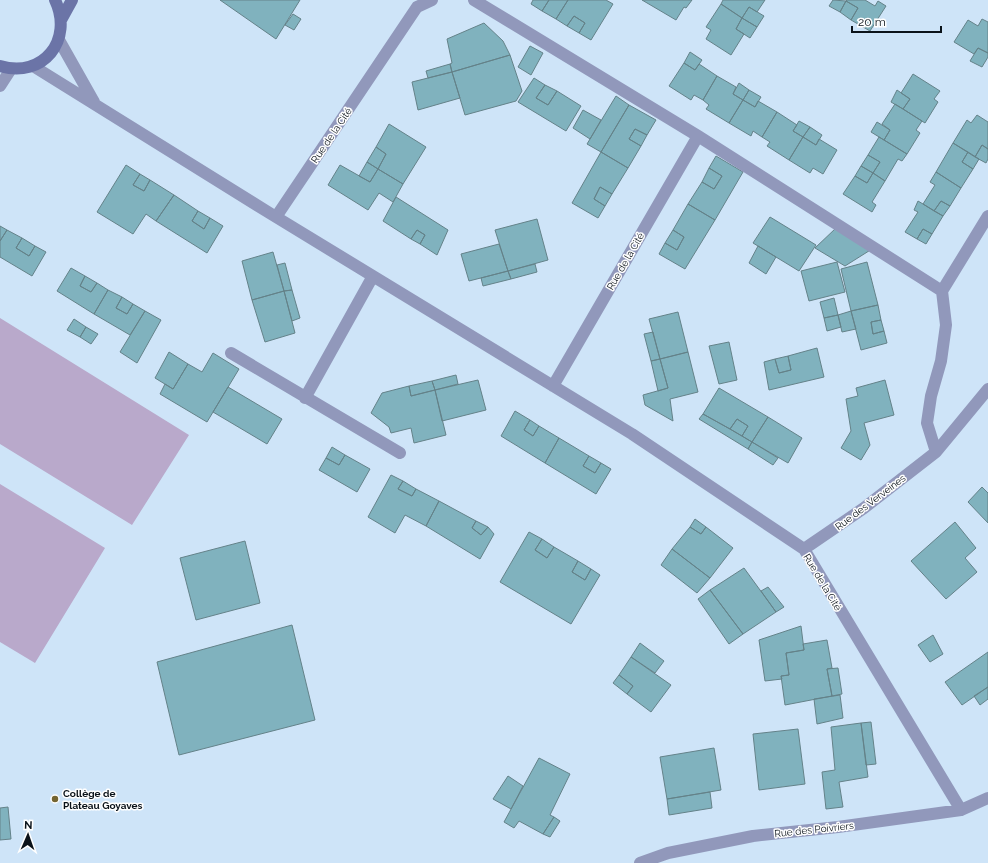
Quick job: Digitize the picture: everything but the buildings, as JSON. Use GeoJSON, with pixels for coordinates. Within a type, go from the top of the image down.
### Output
{"type":"FeatureCollection","features":[{"type":"Feature","properties":{"kind":"street"},"geometry":{"type":"LineString","coordinates":[[0,86],[6,68],[33,66],[46,59],[59,40],[61,12],[55,0]]}},
{"type":"Feature","properties":{"kind":"street"},"geometry":{"type":"LineString","coordinates":[[61,20],[72,0]]}},
{"type":"Feature","properties":{"kind":"street","name":"Rue de la Cité"},"geometry":{"type":"LineString","coordinates":[[276,217],[417,7],[432,0]]}},
{"type":"Feature","properties":{"kind":"street"},"geometry":{"type":"LineString","coordinates":[[474,0],[698,136],[942,291]]}},
{"type":"Feature","properties":{"kind":"street","name":"Rue de la Cité"},"geometry":{"type":"LineString","coordinates":[[59,40],[94,103]]}},
{"type":"Feature","properties":{"kind":"street","name":"Rue de la Cité"},"geometry":{"type":"LineString","coordinates":[[33,66],[276,217],[632,434],[804,549],[961,810]]}},
{"type":"Feature","properties":{"kind":"street","name":"Rue de la Cité"},"geometry":{"type":"LineString","coordinates":[[553,386],[698,136]]}},
{"type":"Feature","properties":{"kind":"street"},"geometry":{"type":"LineString","coordinates":[[936,452],[927,423],[930,396],[941,362],[946,325],[942,291],[988,216]]}},
{"type":"Feature","properties":{"kind":"street"},"geometry":{"type":"LineString","coordinates":[[305,398],[373,276]]}},
{"type":"Feature","properties":{"kind":"street"},"geometry":{"type":"LineString","coordinates":[[231,353],[400,453]]}},
{"type":"Feature","properties":{"kind":"street","name":"Rue des Verveines"},"geometry":{"type":"LineString","coordinates":[[804,549],[864,508],[936,452],[988,389]]}},
{"type":"Feature","properties":{"kind":"street","name":"Rue des Poivriers"},"geometry":{"type":"LineString","coordinates":[[640,863],[668,853],[752,836],[838,827],[961,810],[988,798]]}},
{"type":"Feature","properties":{"kind":"shaded area"},"geometry":{"type":"Polygon","coordinates":[[[0,318],[189,435],[132,525],[0,444],[0,318]]]}},
{"type":"Feature","properties":{"kind":"shaded area"},"geometry":{"type":"Polygon","coordinates":[[[0,484],[105,548],[35,663],[0,642],[0,484]]]}},
{"type":"Feature","properties":{"kind":"place","name":"Collège de Plateau Goyaves"},"geometry":{"type":"Point","coordinates":[55,799]}}]}
